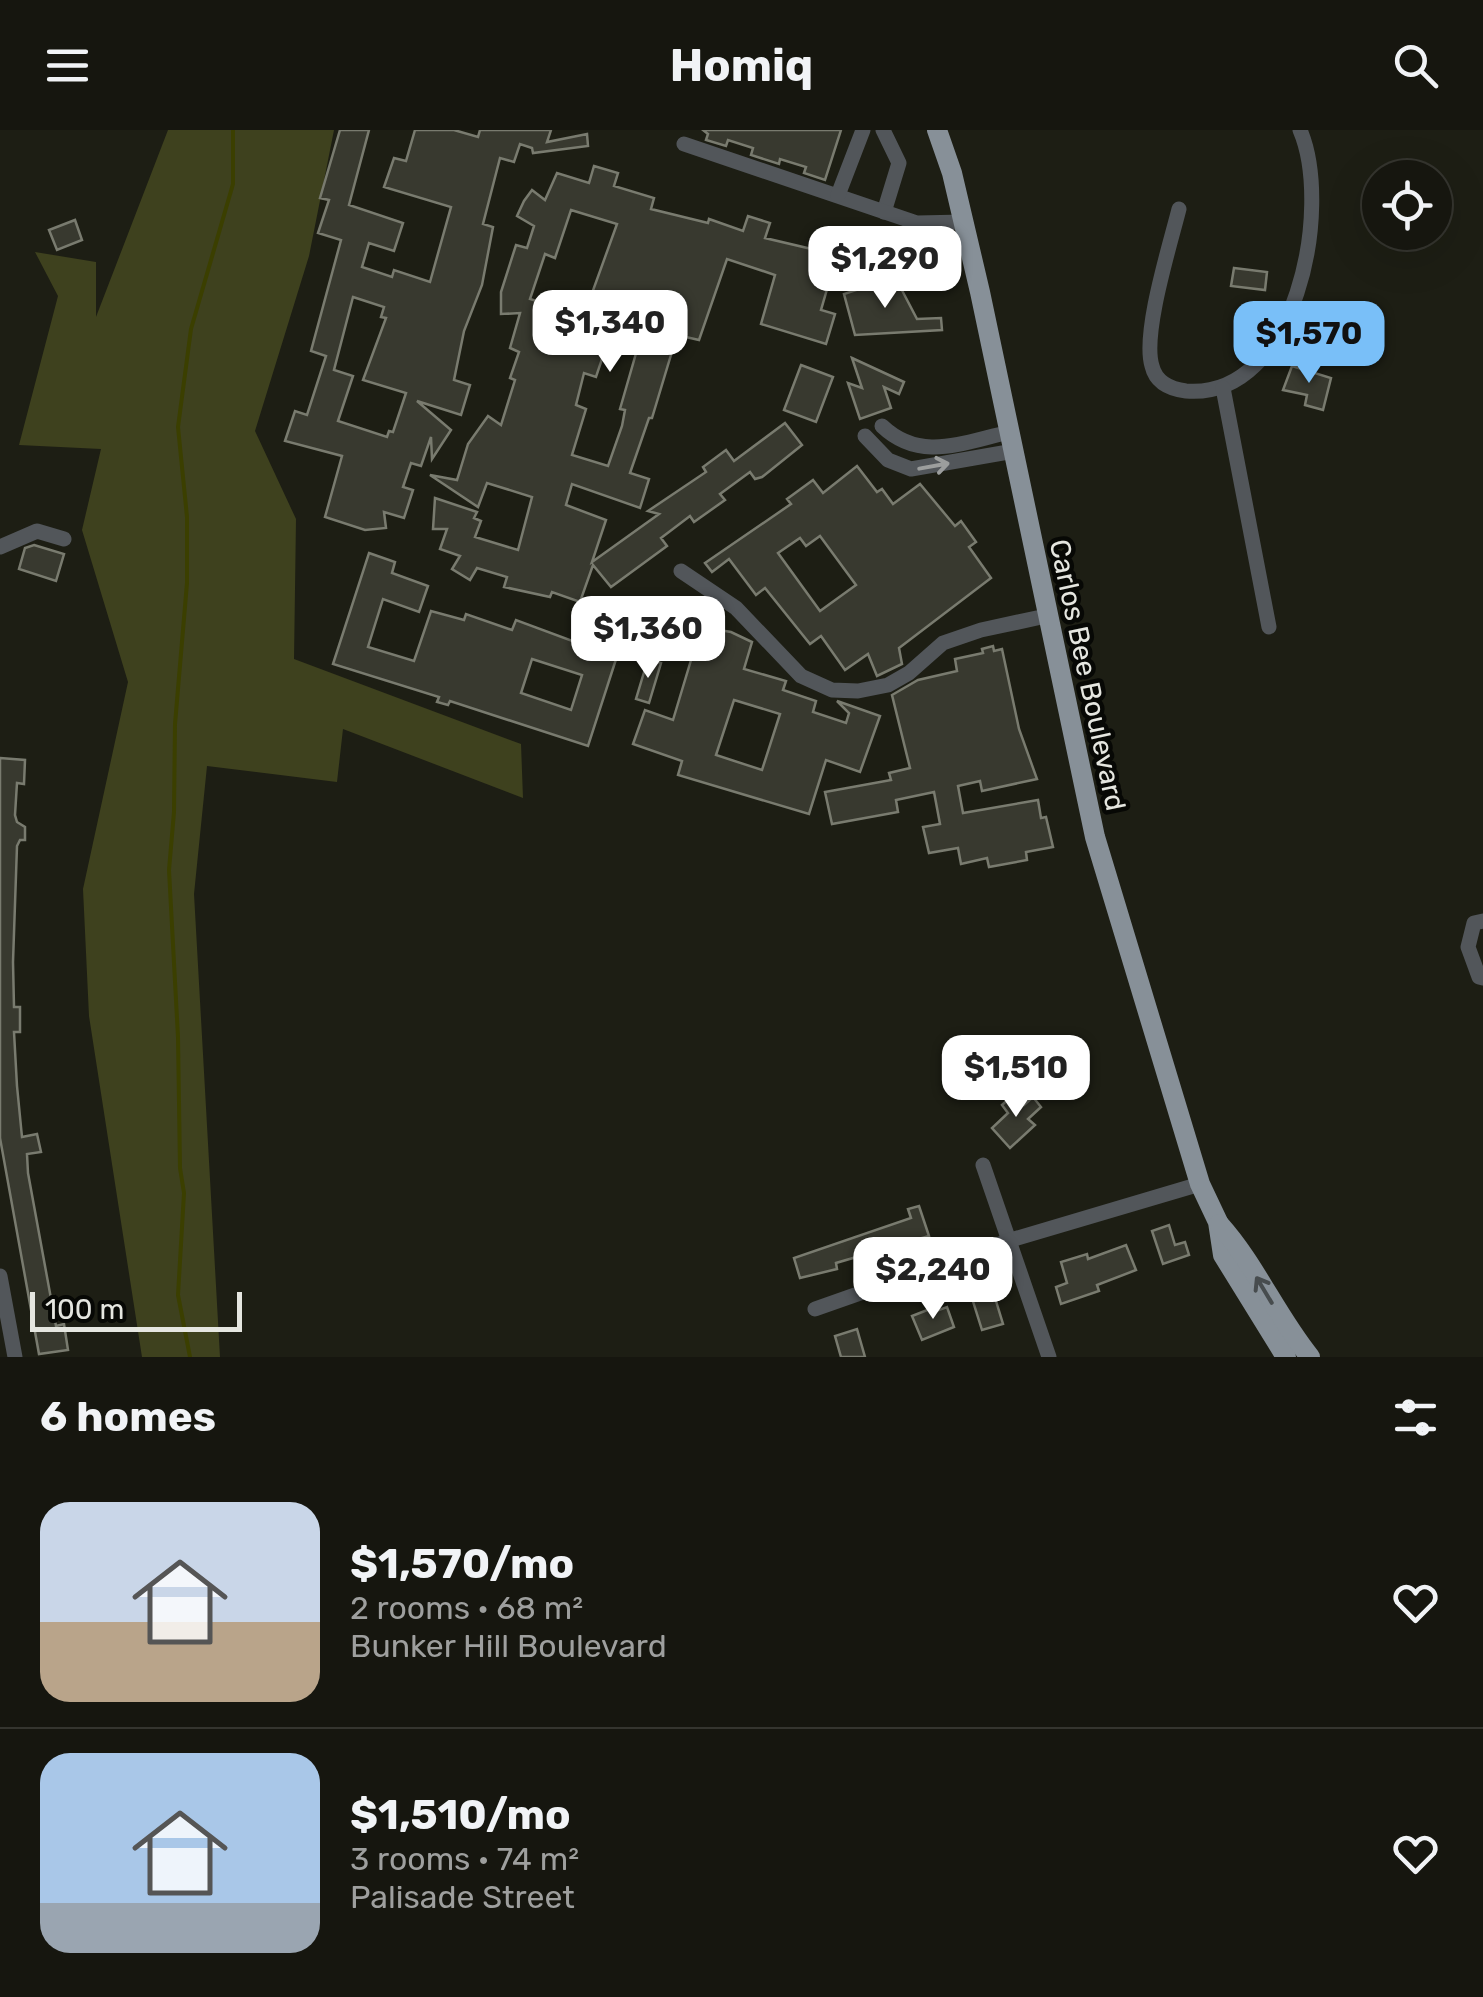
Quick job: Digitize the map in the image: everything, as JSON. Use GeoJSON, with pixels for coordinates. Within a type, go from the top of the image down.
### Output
{"type":"FeatureCollection","features":[{"type":"Feature","properties":{"kind":"main road","name":"Carlos Bee Boulevard"},"geometry":{"type":"LineString","coordinates":[[937,130],[964,222],[1095,837],[1200,1184],[1218,1222],[1240,1247],[1259,1284],[1310,1357]]}},
{"type":"Feature","properties":{"kind":"main road","name":"Carlos Bee Boulevard"},"geometry":{"type":"LineString","coordinates":[[1218,1222],[1223,1255],[1286,1357]]}},
{"type":"Feature","properties":{"kind":"street"},"geometry":{"type":"LineString","coordinates":[[838,196],[863,130]]}},
{"type":"Feature","properties":{"kind":"street"},"geometry":{"type":"LineString","coordinates":[[884,130],[899,163],[884,212]]}},
{"type":"Feature","properties":{"kind":"street"},"geometry":{"type":"LineString","coordinates":[[1178,209],[1162,278],[1151,364],[1158,380],[1173,389],[1223,388],[1251,371],[1273,347],[1287,320],[1304,260],[1314,182],[1310,152],[1300,130]]}},
{"type":"Feature","properties":{"kind":"street"},"geometry":{"type":"LineString","coordinates":[[684,144],[917,223],[964,222]]}},
{"type":"Feature","properties":{"kind":"street"},"geometry":{"type":"LineString","coordinates":[[1223,388],[1269,627]]}},
{"type":"Feature","properties":{"kind":"street"},"geometry":{"type":"LineString","coordinates":[[882,426],[903,443],[918,448],[1012,441]]}},
{"type":"Feature","properties":{"kind":"street"},"geometry":{"type":"LineString","coordinates":[[865,436],[888,460],[911,470],[1012,441]]}},
{"type":"Feature","properties":{"kind":"street"},"geometry":{"type":"LineString","coordinates":[[3,553],[37,531],[64,538]]}},
{"type":"Feature","properties":{"kind":"street"},"geometry":{"type":"LineString","coordinates":[[681,571],[736,608],[800,676],[832,690],[858,691],[888,685],[909,673],[943,643],[1046,616]]}},
{"type":"Feature","properties":{"kind":"street"},"geometry":{"type":"LineString","coordinates":[[1483,921],[1474,923],[1479,977],[1483,978]]}},
{"type":"Feature","properties":{"kind":"street"},"geometry":{"type":"LineString","coordinates":[[983,1165],[1048,1357]]}},
{"type":"Feature","properties":{"kind":"street"},"geometry":{"type":"LineString","coordinates":[[815,1309],[1011,1240],[1200,1184]]}},
{"type":"Feature","properties":{"kind":"street"},"geometry":{"type":"LineString","coordinates":[[0,1276],[15,1357]]}},
{"type":"Feature","properties":{"kind":"green space"},"geometry":{"type":"Polygon","coordinates":[[[168,130],[334,130],[309,256],[255,431],[296,519],[294,659],[521,744],[523,798],[343,729],[337,782],[207,766],[194,894],[220,1357],[142,1357],[89,1016],[83,889],[128,682],[82,530],[101,449],[19,445],[58,296],[35,252],[96,262],[96,317],[168,130]]]}},
{"type":"Feature","properties":{"kind":"building"},"geometry":{"type":"Polygon","coordinates":[[[340,130],[369,130],[349,205],[403,223],[394,251],[369,243],[362,267],[392,277],[394,270],[430,282],[451,207],[384,187],[394,158],[406,161],[415,130],[454,130],[478,137],[480,130],[551,130],[547,142],[587,134],[588,146],[533,153],[532,148],[520,144],[514,162],[500,158],[483,224],[493,227],[482,285],[464,331],[454,380],[470,385],[461,415],[417,401],[451,430],[432,459],[431,437],[421,466],[411,463],[403,487],[413,490],[404,518],[384,512],[386,528],[365,530],[325,517],[342,456],[285,441],[295,411],[307,415],[326,356],[311,351],[341,240],[318,233],[329,200],[320,198],[340,130]],[[353,297],[334,370],[353,376],[338,421],[387,437],[389,431],[393,432],[406,393],[363,380],[386,318],[381,317],[384,307],[353,297]]]}},
{"type":"Feature","properties":{"kind":"building"},"geometry":{"type":"Polygon","coordinates":[[[703,130],[841,130],[825,180],[804,173],[806,167],[751,155],[753,148],[728,140],[726,146],[706,140],[708,134],[703,130]]]}},
{"type":"Feature","properties":{"kind":"building"},"geometry":{"type":"Polygon","coordinates":[[[594,166],[618,173],[614,186],[654,198],[651,209],[708,223],[709,219],[743,231],[748,216],[770,223],[765,238],[837,255],[821,310],[835,314],[826,344],[761,324],[775,275],[727,259],[699,340],[677,335],[652,418],[630,473],[649,479],[640,508],[572,484],[566,505],[606,520],[592,562],[659,514],[648,511],[706,472],[703,467],[726,450],[734,461],[785,423],[802,445],[762,477],[755,479],[750,472],[720,494],[725,500],[694,522],[690,516],[661,538],[667,546],[611,587],[593,565],[580,602],[552,592],[550,597],[504,587],[507,577],[477,568],[470,580],[452,569],[460,556],[440,549],[447,529],[433,529],[435,498],[477,512],[474,518],[481,521],[475,537],[518,550],[532,497],[487,483],[478,507],[430,475],[457,480],[468,444],[488,416],[501,425],[515,380],[510,378],[519,352],[510,348],[520,313],[501,314],[501,292],[516,245],[527,248],[534,226],[517,216],[524,201],[532,190],[545,200],[557,173],[589,183],[594,166]],[[571,210],[555,258],[545,254],[530,299],[582,321],[617,224],[571,210]],[[617,314],[596,377],[584,373],[576,405],[586,409],[572,455],[608,466],[622,426],[625,410],[620,409],[645,322],[617,314]]]}},
{"type":"Feature","properties":{"kind":"building"},"geometry":{"type":"Polygon","coordinates":[[[75,220],[82,240],[57,250],[49,230],[75,220]]]}},
{"type":"Feature","properties":{"kind":"building"},"geometry":{"type":"Polygon","coordinates":[[[1234,268],[1267,272],[1265,290],[1231,286],[1234,268]]]}},
{"type":"Feature","properties":{"kind":"building"},"geometry":{"type":"Polygon","coordinates":[[[894,275],[917,319],[941,318],[942,330],[855,335],[844,294],[871,285],[872,289],[894,275]]]}},
{"type":"Feature","properties":{"kind":"building"},"geometry":{"type":"Polygon","coordinates":[[[852,358],[904,382],[899,394],[884,387],[891,408],[860,419],[848,383],[862,388],[852,358]]]}},
{"type":"Feature","properties":{"kind":"building"},"geometry":{"type":"Polygon","coordinates":[[[801,365],[833,377],[816,422],[784,410],[801,365]]]}},
{"type":"Feature","properties":{"kind":"building"},"geometry":{"type":"Polygon","coordinates":[[[1292,366],[1331,378],[1323,410],[1305,405],[1307,395],[1283,390],[1292,366]]]}},
{"type":"Feature","properties":{"kind":"building"},"geometry":{"type":"Polygon","coordinates":[[[857,466],[877,492],[882,489],[893,504],[920,484],[955,526],[961,521],[976,542],[969,547],[991,578],[899,648],[902,664],[877,676],[868,654],[845,670],[821,636],[810,644],[765,588],[756,595],[729,559],[712,572],[705,563],[791,504],[787,499],[813,480],[823,493],[857,466]],[[820,536],[806,546],[800,538],[778,553],[820,611],[856,585],[820,536]]]}},
{"type":"Feature","properties":{"kind":"building"},"geometry":{"type":"Polygon","coordinates":[[[34,545],[64,554],[56,581],[19,569],[25,548],[34,545]]]}},
{"type":"Feature","properties":{"kind":"building"},"geometry":{"type":"Polygon","coordinates":[[[369,553],[395,562],[392,573],[428,586],[419,612],[383,599],[368,647],[414,661],[431,611],[464,620],[466,614],[512,630],[516,620],[575,642],[576,625],[602,626],[601,644],[619,650],[588,746],[450,701],[448,705],[437,702],[439,697],[333,664],[369,553]],[[532,659],[521,693],[571,710],[582,675],[532,659]]]}},
{"type":"Feature","properties":{"kind":"building"},"geometry":{"type":"Polygon","coordinates":[[[701,627],[731,632],[752,642],[744,669],[786,681],[783,690],[816,701],[813,712],[846,723],[849,713],[837,701],[880,716],[860,772],[826,760],[809,814],[678,775],[682,761],[633,744],[645,710],[673,720],[701,627]],[[734,700],[716,755],[762,770],[780,714],[734,700]]]}},
{"type":"Feature","properties":{"kind":"building"},"geometry":{"type":"Polygon","coordinates":[[[993,646],[994,651],[1002,649],[1019,729],[1037,779],[982,791],[980,781],[958,786],[963,813],[1038,800],[1053,847],[1026,852],[1027,860],[989,867],[987,858],[961,864],[958,848],[929,853],[923,827],[940,824],[934,792],[896,800],[898,812],[832,824],[825,792],[891,780],[889,773],[910,768],[892,695],[918,680],[957,671],[955,659],[983,653],[982,649],[993,646]]]}},
{"type":"Feature","properties":{"kind":"building"},"geometry":{"type":"Polygon","coordinates":[[[648,659],[661,663],[649,703],[636,699],[648,659]]]}},
{"type":"Feature","properties":{"kind":"building"},"geometry":{"type":"Polygon","coordinates":[[[0,758],[25,760],[24,784],[17,783],[15,815],[25,827],[25,840],[17,846],[13,962],[14,1007],[20,1007],[20,1032],[14,1032],[17,1086],[22,1137],[37,1134],[41,1152],[27,1154],[28,1173],[56,1326],[64,1324],[68,1350],[39,1354],[0,1138],[0,758]]]}},
{"type":"Feature","properties":{"kind":"building"},"geometry":{"type":"Polygon","coordinates":[[[1014,1094],[1024,1105],[1033,1097],[1041,1107],[1028,1119],[1035,1125],[1010,1148],[992,1128],[1008,1113],[1002,1105],[1014,1094]]]}},
{"type":"Feature","properties":{"kind":"building"},"geometry":{"type":"Polygon","coordinates":[[[919,1206],[929,1236],[836,1263],[837,1269],[800,1278],[794,1258],[911,1218],[908,1209],[919,1206]]]}},
{"type":"Feature","properties":{"kind":"building"},"geometry":{"type":"Polygon","coordinates":[[[1169,1225],[1175,1245],[1185,1242],[1189,1255],[1163,1264],[1152,1231],[1169,1225]]]}},
{"type":"Feature","properties":{"kind":"building"},"geometry":{"type":"Polygon","coordinates":[[[1126,1245],[1136,1270],[1097,1285],[1099,1291],[1061,1304],[1056,1287],[1067,1283],[1061,1262],[1087,1254],[1088,1259],[1126,1245]]]}},
{"type":"Feature","properties":{"kind":"building"},"geometry":{"type":"Polygon","coordinates":[[[992,1288],[1003,1324],[982,1330],[971,1295],[992,1288]]]}},
{"type":"Feature","properties":{"kind":"building"},"geometry":{"type":"Polygon","coordinates":[[[935,1307],[936,1311],[947,1307],[954,1327],[922,1340],[912,1316],[935,1307]]]}},
{"type":"Feature","properties":{"kind":"building"},"geometry":{"type":"Polygon","coordinates":[[[857,1329],[865,1357],[841,1357],[835,1336],[857,1329]]]}},
{"type":"Feature","properties":{"kind":"waterway"},"geometry":{"type":"LineString","coordinates":[[190,1357],[178,1295],[184,1193],[169,870],[175,724],[187,583],[187,517],[178,427],[191,329],[233,184],[233,130]]}}]}
